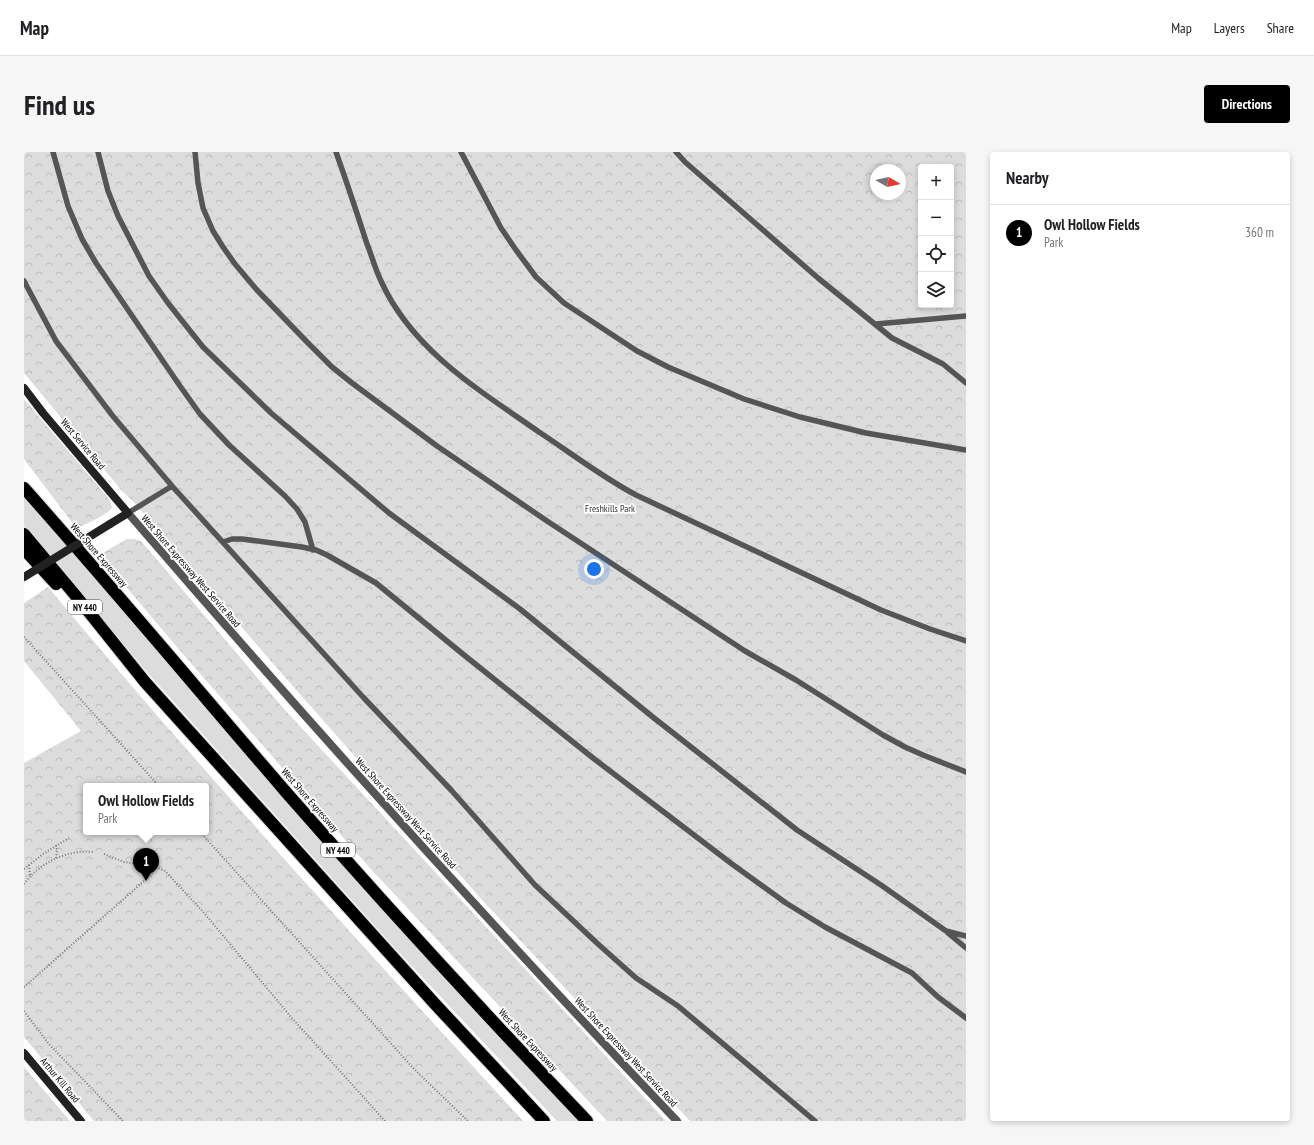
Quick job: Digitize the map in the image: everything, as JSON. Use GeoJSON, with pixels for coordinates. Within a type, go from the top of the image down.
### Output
{"type":"FeatureCollection","features":[{"type":"Feature","properties":{"kind":"highway"},"geometry":{"type":"LineString","coordinates":[[24,478],[98,571]]}},
{"type":"Feature","properties":{"kind":"highway","name":"West Shore Expressway"},"geometry":{"type":"LineString","coordinates":[[24,488],[98,571],[296,802],[460,985],[587,1121]]}},
{"type":"Feature","properties":{"kind":"highway","name":"NY 440"},"geometry":{"type":"LineString","coordinates":[[24,534],[145,682],[435,1004],[544,1121]]}},
{"type":"Feature","properties":{"kind":"highway"},"geometry":{"type":"LineString","coordinates":[[24,549],[145,682]]}},
{"type":"Feature","properties":{"kind":"street","name":"West Service Road"},"geometry":{"type":"LineString","coordinates":[[24,388],[43,413],[128,513]]}},
{"type":"Feature","properties":{"kind":"street"},"geometry":{"type":"LineString","coordinates":[[24,577],[128,513]]}},
{"type":"Feature","properties":{"kind":"street","name":"West Shore Expressway West Service Road"},"geometry":{"type":"LineString","coordinates":[[128,513],[234,637],[333,748],[525,958],[677,1121]]}},
{"type":"Feature","properties":{"kind":"street","name":"Arthur Kill Road"},"geometry":{"type":"LineString","coordinates":[[24,1053],[81,1121]]}},
{"type":"Feature","properties":{"kind":"lane"},"geometry":{"type":"LineString","coordinates":[[53,152],[68,206],[82,239],[96,263],[200,414],[229,445],[285,496],[297,509],[305,522],[312,550]]}},
{"type":"Feature","properties":{"kind":"lane"},"geometry":{"type":"LineString","coordinates":[[98,152],[108,191],[118,216],[149,276],[168,303],[203,346],[271,413],[389,513],[520,609],[780,818],[881,884],[946,931],[966,948]]}},
{"type":"Feature","properties":{"kind":"lane"},"geometry":{"type":"LineString","coordinates":[[195,152],[198,183],[203,208],[213,231],[227,253],[245,277],[332,367],[437,446],[745,651],[796,680],[899,744],[966,772]]}},
{"type":"Feature","properties":{"kind":"lane"},"geometry":{"type":"LineString","coordinates":[[336,152],[380,281],[400,314],[415,333],[433,353],[452,370],[604,476],[636,495],[881,610],[966,641]]}},
{"type":"Feature","properties":{"kind":"lane"},"geometry":{"type":"LineString","coordinates":[[461,152],[501,228],[536,277],[564,303],[637,351],[668,367],[744,399],[800,417],[866,433],[966,450]]}},
{"type":"Feature","properties":{"kind":"lane"},"geometry":{"type":"LineString","coordinates":[[676,152],[685,162],[818,278],[892,338],[943,364],[966,383]]}},
{"type":"Feature","properties":{"kind":"lane"},"geometry":{"type":"LineString","coordinates":[[24,281],[56,341],[112,415],[172,486],[363,697],[452,791],[535,885],[636,978],[678,1006],[815,1121]]}},
{"type":"Feature","properties":{"kind":"lane"},"geometry":{"type":"LineString","coordinates":[[876,324],[966,316]]}},
{"type":"Feature","properties":{"kind":"lane"},"geometry":{"type":"LineString","coordinates":[[128,513],[172,486]]}},
{"type":"Feature","properties":{"kind":"lane"},"geometry":{"type":"LineString","coordinates":[[223,542],[232,539],[242,539],[312,550],[327,555],[381,586],[464,655],[593,758],[732,864],[786,903],[825,927],[912,973],[938,997],[966,1018]]}},
{"type":"Feature","properties":{"kind":"lane"},"geometry":{"type":"LineString","coordinates":[[946,931],[966,936]]}},
{"type":"Feature","properties":{"kind":"path"},"geometry":{"type":"LineString","coordinates":[[24,637],[155,783]]}},
{"type":"Feature","properties":{"kind":"path"},"geometry":{"type":"LineString","coordinates":[[203,835],[414,1069],[468,1121]]}},
{"type":"Feature","properties":{"kind":"path"},"geometry":{"type":"LineString","coordinates":[[24,869],[56,845],[69,838]]}},
{"type":"Feature","properties":{"kind":"path"},"geometry":{"type":"LineString","coordinates":[[56,845],[56,858]]}},
{"type":"Feature","properties":{"kind":"path"},"geometry":{"type":"LineString","coordinates":[[24,884],[30,877],[56,858],[79,852],[93,852]]}},
{"type":"Feature","properties":{"kind":"path"},"geometry":{"type":"LineString","coordinates":[[104,854],[124,862],[153,865],[165,871],[205,914],[291,1017],[385,1121]]}},
{"type":"Feature","properties":{"kind":"path"},"geometry":{"type":"LineString","coordinates":[[28,865],[30,877]]}},
{"type":"Feature","properties":{"kind":"path"},"geometry":{"type":"LineString","coordinates":[[24,986],[152,874],[153,865]]}},
{"type":"Feature","properties":{"kind":"path"},"geometry":{"type":"LineString","coordinates":[[24,1011],[48,1043],[123,1121]]}},
{"type":"Feature","properties":{"kind":"green space","name":"Freshkills Park"},"geometry":{"type":"Polygon","coordinates":[[[24,152],[966,152],[966,1121],[690,1121],[483,901],[283,675],[132,500],[123,492],[24,373],[24,152]]]}},
{"type":"Feature","properties":{"kind":"green space"},"geometry":{"type":"Polygon","coordinates":[[[24,399],[110,500],[112,508],[105,514],[77,529],[24,459],[24,399]]]}},
{"type":"Feature","properties":{"kind":"green space"},"geometry":{"type":"Polygon","coordinates":[[[24,496],[240,747],[580,1121],[557,1121],[393,946],[146,671],[24,525],[24,496]]]}},
{"type":"Feature","properties":{"kind":"green space"},"geometry":{"type":"Polygon","coordinates":[[[127,539],[141,541],[284,709],[666,1121],[607,1121],[368,866],[183,654],[99,555],[127,539]]]}},
{"type":"Feature","properties":{"kind":"green space"},"geometry":{"type":"Polygon","coordinates":[[[48,587],[105,655],[223,790],[523,1121],[94,1121],[24,1037],[24,763],[81,731],[24,661],[24,603],[48,587]]]}},
{"type":"Feature","properties":{"kind":"green space"},"geometry":{"type":"Polygon","coordinates":[[[24,1067],[70,1121],[24,1121],[24,1067]]]}},
{"type":"Feature","properties":{"kind":"place","name":"Owl Hollow Fields"},"geometry":{"type":"Point","coordinates":[146,881]}}]}
